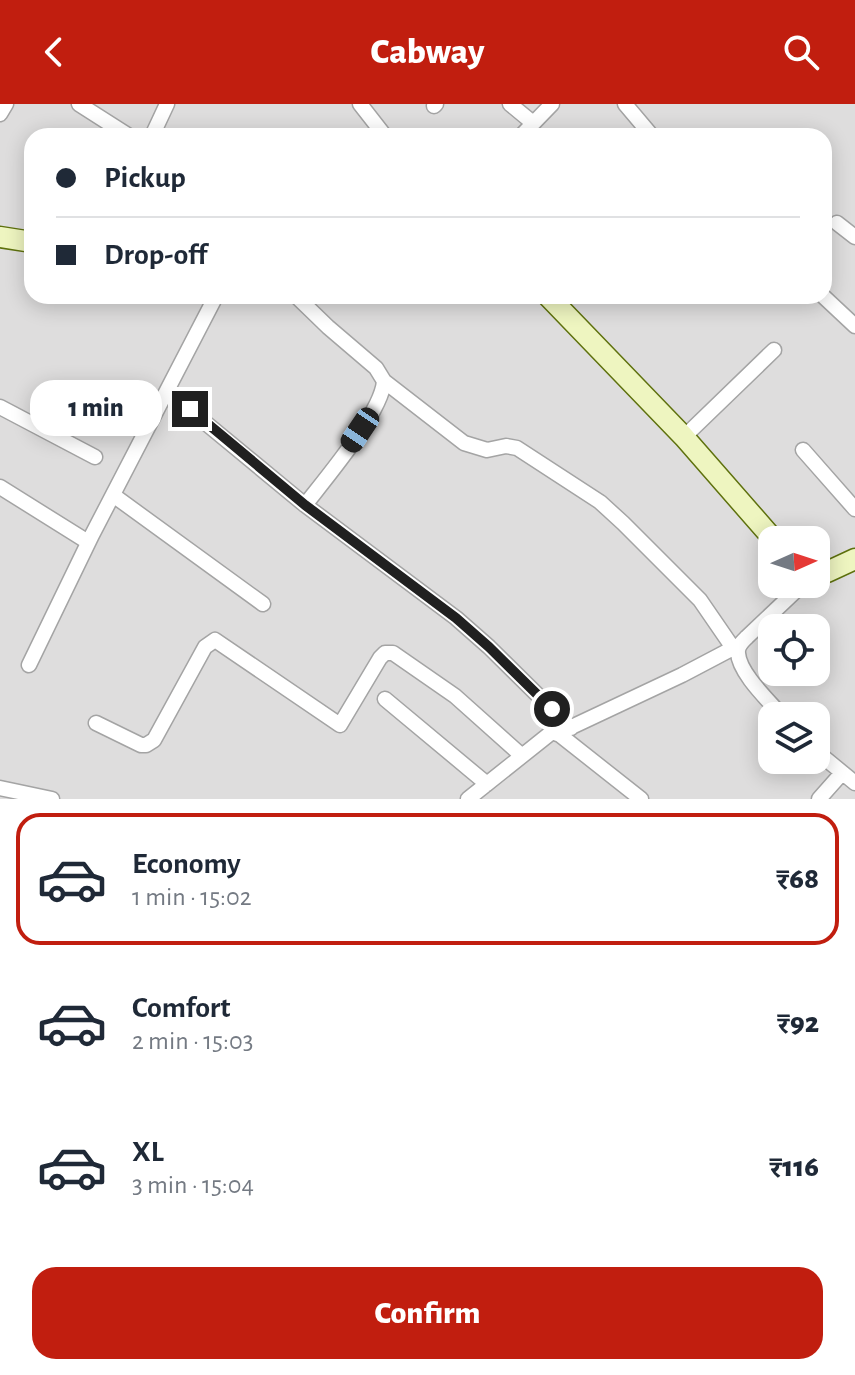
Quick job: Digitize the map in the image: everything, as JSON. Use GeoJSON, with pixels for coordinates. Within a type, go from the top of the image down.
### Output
{"type":"FeatureCollection","features":[{"type":"Feature","properties":{"kind":"street"},"geometry":{"type":"LineString","coordinates":[[0,114],[6,104]]}},
{"type":"Feature","properties":{"kind":"street"},"geometry":{"type":"LineString","coordinates":[[79,104],[116,128]]}},
{"type":"Feature","properties":{"kind":"street"},"geometry":{"type":"LineString","coordinates":[[156,128],[167,104]]}},
{"type":"Feature","properties":{"kind":"street"},"geometry":{"type":"LineString","coordinates":[[360,104],[379,128]]}},
{"type":"Feature","properties":{"kind":"street"},"geometry":{"type":"LineString","coordinates":[[510,104],[533,123]]}},
{"type":"Feature","properties":{"kind":"street"},"geometry":{"type":"LineString","coordinates":[[528,128],[552,104]]}},
{"type":"Feature","properties":{"kind":"street"},"geometry":{"type":"LineString","coordinates":[[625,104],[645,128]]}},
{"type":"Feature","properties":{"kind":"street"},"geometry":{"type":"LineString","coordinates":[[837,223],[855,237]]}},
{"type":"Feature","properties":{"kind":"street"},"geometry":{"type":"LineString","coordinates":[[0,237],[24,241]]}},
{"type":"Feature","properties":{"kind":"street"},"geometry":{"type":"LineString","coordinates":[[29,665],[88,542],[212,304]]}},
{"type":"Feature","properties":{"kind":"street"},"geometry":{"type":"LineString","coordinates":[[305,304],[376,368],[384,381],[464,443],[487,450],[506,446],[517,448],[600,502],[683,580],[736,647],[749,676],[770,702]]}},
{"type":"Feature","properties":{"kind":"street"},"geometry":{"type":"LineString","coordinates":[[556,304],[684,437],[762,526]]}},
{"type":"Feature","properties":{"kind":"street"},"geometry":{"type":"LineString","coordinates":[[832,304],[855,326]]}},
{"type":"Feature","properties":{"kind":"street"},"geometry":{"type":"LineString","coordinates":[[684,437],[774,350]]}},
{"type":"Feature","properties":{"kind":"street"},"geometry":{"type":"LineString","coordinates":[[305,505],[376,408],[384,381]]}},
{"type":"Feature","properties":{"kind":"street"},"geometry":{"type":"LineString","coordinates":[[167,391],[305,505],[456,618],[489,647],[564,731],[641,799]]}},
{"type":"Feature","properties":{"kind":"street"},"geometry":{"type":"LineString","coordinates":[[0,407],[95,457]]}},
{"type":"Feature","properties":{"kind":"street"},"geometry":{"type":"LineString","coordinates":[[803,450],[855,509]]}},
{"type":"Feature","properties":{"kind":"street"},"geometry":{"type":"LineString","coordinates":[[0,487],[88,542]]}},
{"type":"Feature","properties":{"kind":"street"},"geometry":{"type":"LineString","coordinates":[[113,495],[263,604]]}},
{"type":"Feature","properties":{"kind":"street"},"geometry":{"type":"LineString","coordinates":[[830,571],[855,559]]}},
{"type":"Feature","properties":{"kind":"street"},"geometry":{"type":"LineString","coordinates":[[468,799],[550,732],[564,731],[736,647],[788,598]]}},
{"type":"Feature","properties":{"kind":"street"},"geometry":{"type":"LineString","coordinates":[[96,723],[141,745],[150,744],[205,647],[215,640],[340,725],[380,658],[385,653],[393,653],[455,696],[521,755]]}},
{"type":"Feature","properties":{"kind":"street"},"geometry":{"type":"LineString","coordinates":[[385,699],[487,784]]}},
{"type":"Feature","properties":{"kind":"street"},"geometry":{"type":"LineString","coordinates":[[819,799],[851,780],[830,763]]}},
{"type":"Feature","properties":{"kind":"street"},"geometry":{"type":"LineString","coordinates":[[0,788],[52,799]]}},
{"type":"Feature","properties":{"kind":"shaded area"},"geometry":{"type":"Polygon","coordinates":[[[0,104],[855,104],[855,799],[0,799],[0,104]]]}},
{"type":"Feature","properties":{"kind":"route"},"geometry":{"type":"LineString","coordinates":[[190,409],[305,505],[456,618],[552,709]]}}]}
